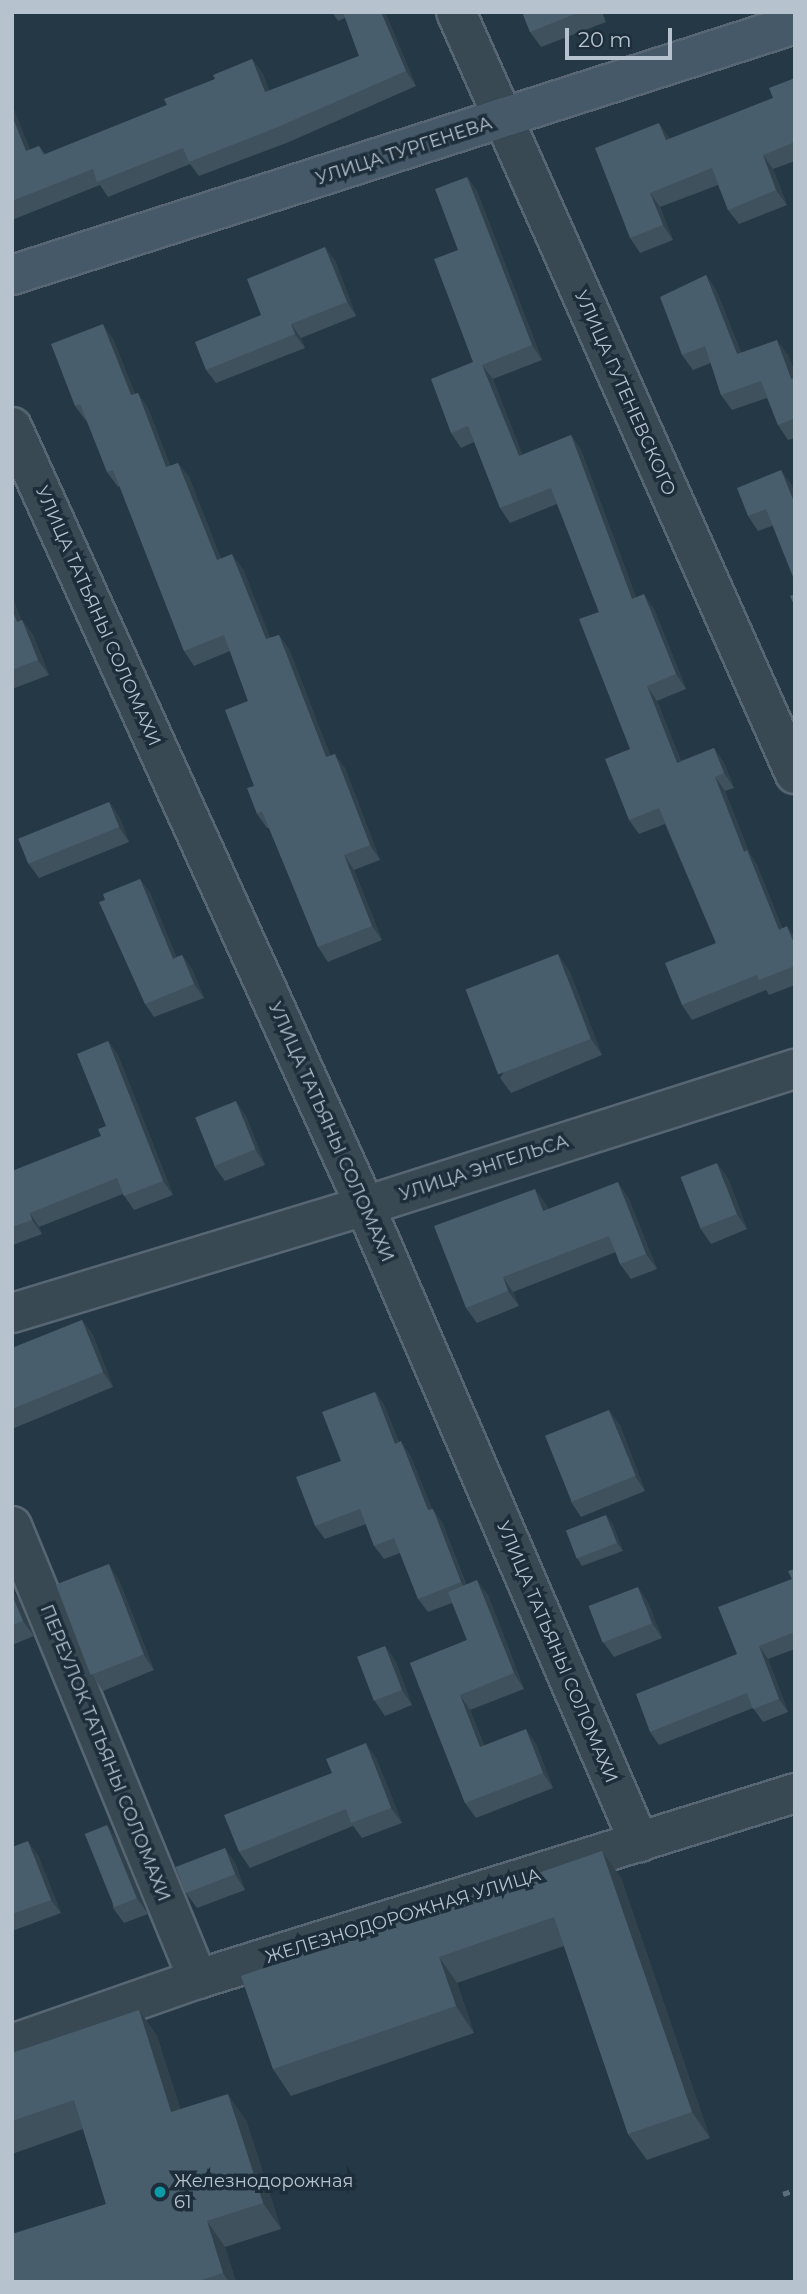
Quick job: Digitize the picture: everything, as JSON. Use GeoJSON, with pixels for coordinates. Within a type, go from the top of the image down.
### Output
{"type":"FeatureCollection","features":[{"type":"Feature","properties":{"kind":"main road","name":"УЛИЦА ТУРГЕНЕВА"},"geometry":{"type":"LineString","coordinates":[[12,275],[503,120],[795,23]]}},
{"type":"Feature","properties":{"kind":"street","name":"УЛИЦА ГУТЕНЕВСКОГО"},"geometry":{"type":"LineString","coordinates":[[456,12],[795,774]]}},
{"type":"Feature","properties":{"kind":"street","name":"УЛИЦА ТАТЬЯНЫ СОЛОМАХИ"},"geometry":{"type":"LineString","coordinates":[[12,427],[365,1206],[639,1842]]}},
{"type":"Feature","properties":{"kind":"street","name":"УЛИЦА ЭНГЕЛЬСА"},"geometry":{"type":"LineString","coordinates":[[12,1313],[365,1206],[795,1069]]}},
{"type":"Feature","properties":{"kind":"street","name":"ПЕРЕУЛОК ТАТЬЯНЫ СОЛОМАХИ"},"geometry":{"type":"LineString","coordinates":[[12,1527],[198,1979]]}},
{"type":"Feature","properties":{"kind":"street","name":"ЖЕЛЕЗНОДОРОЖНАЯ УЛИЦА"},"geometry":{"type":"LineString","coordinates":[[12,2044],[198,1979],[795,1793]]}},
{"type":"Feature","properties":{"kind":"building"},"geometry":{"type":"Polygon","coordinates":[[[343,12],[381,12],[406,71],[278,127],[189,162],[183,148],[97,182],[93,169],[12,201],[12,116],[26,151],[39,146],[43,155],[167,105],[164,99],[215,79],[213,75],[252,59],[265,92],[359,56],[343,12]]]}},
{"type":"Feature","properties":{"kind":"building"},"geometry":{"type":"Polygon","coordinates":[[[522,12],[580,12],[530,32],[522,12]]]}},
{"type":"Feature","properties":{"kind":"building"},"geometry":{"type":"Polygon","coordinates":[[[795,78],[795,142],[763,155],[776,190],[728,210],[712,168],[650,193],[663,225],[630,238],[595,148],[659,123],[666,140],[773,98],[769,88],[795,78]]]}},
{"type":"Feature","properties":{"kind":"building"},"geometry":{"type":"Polygon","coordinates":[[[467,177],[532,345],[482,365],[519,456],[571,435],[632,599],[644,594],[676,674],[647,686],[677,763],[714,748],[724,773],[715,777],[744,852],[747,850],[779,930],[787,926],[795,946],[795,966],[759,980],[757,975],[682,1005],[665,963],[716,943],[659,808],[629,820],[605,759],[630,749],[579,619],[599,612],[551,488],[500,508],[468,426],[451,433],[431,379],[473,362],[434,259],[458,250],[435,189],[467,177]]]}},
{"type":"Feature","properties":{"kind":"building"},"geometry":{"type":"Polygon","coordinates":[[[325,247],[347,302],[291,324],[295,334],[206,370],[195,342],[261,315],[247,279],[325,247]]]}},
{"type":"Feature","properties":{"kind":"building"},"geometry":{"type":"Polygon","coordinates":[[[706,275],[737,354],[777,340],[791,379],[795,378],[795,418],[778,425],[761,381],[721,395],[705,346],[682,355],[660,297],[706,275]]]}},
{"type":"Feature","properties":{"kind":"building"},"geometry":{"type":"Polygon","coordinates":[[[103,324],[131,395],[138,393],[166,467],[178,463],[217,560],[232,554],[266,639],[279,635],[326,757],[335,754],[370,845],[344,855],[372,926],[318,947],[262,811],[257,814],[247,788],[254,786],[225,710],[248,701],[224,635],[184,651],[113,470],[107,472],[80,404],[75,406],[51,344],[103,324]]]}},
{"type":"Feature","properties":{"kind":"building"},"geometry":{"type":"Polygon","coordinates":[[[781,470],[795,504],[795,582],[766,509],[748,516],[737,488],[781,470]]]}},
{"type":"Feature","properties":{"kind":"building"},"geometry":{"type":"Polygon","coordinates":[[[795,594],[795,607],[790,596],[795,594]]]}},
{"type":"Feature","properties":{"kind":"building"},"geometry":{"type":"Polygon","coordinates":[[[12,609],[17,622],[22,620],[38,660],[12,670],[12,609]]]}},
{"type":"Feature","properties":{"kind":"building"},"geometry":{"type":"Polygon","coordinates":[[[109,802],[119,827],[28,864],[18,839],[109,802]]]}},
{"type":"Feature","properties":{"kind":"building"},"geometry":{"type":"Polygon","coordinates":[[[140,879],[173,959],[182,955],[194,984],[145,1004],[99,902],[105,900],[103,894],[140,879]]]}},
{"type":"Feature","properties":{"kind":"building"},"geometry":{"type":"Polygon","coordinates":[[[558,954],[591,1039],[498,1074],[466,989],[558,954]]]}},
{"type":"Feature","properties":{"kind":"building"},"geometry":{"type":"Polygon","coordinates":[[[108,1041],[163,1181],[124,1196],[117,1178],[30,1213],[32,1220],[12,1227],[12,1171],[101,1136],[98,1129],[106,1126],[77,1054],[108,1041]]]}},
{"type":"Feature","properties":{"kind":"building"},"geometry":{"type":"Polygon","coordinates":[[[236,1101],[255,1149],[215,1166],[195,1117],[236,1101]]]}},
{"type":"Feature","properties":{"kind":"building"},"geometry":{"type":"Polygon","coordinates":[[[717,1163],[737,1214],[700,1228],[681,1177],[717,1163]]]}},
{"type":"Feature","properties":{"kind":"building"},"geometry":{"type":"Polygon","coordinates":[[[618,1182],[646,1254],[620,1264],[609,1236],[503,1277],[508,1291],[466,1308],[434,1226],[535,1189],[543,1211],[618,1182]]]}},
{"type":"Feature","properties":{"kind":"building"},"geometry":{"type":"Polygon","coordinates":[[[82,1320],[103,1372],[12,1409],[12,1348],[82,1320]]]}},
{"type":"Feature","properties":{"kind":"building"},"geometry":{"type":"Polygon","coordinates":[[[375,1392],[395,1444],[401,1441],[428,1510],[433,1509],[461,1582],[418,1599],[394,1538],[374,1546],[360,1509],[315,1526],[296,1477],[341,1461],[322,1412],[375,1392]]]}},
{"type":"Feature","properties":{"kind":"building"},"geometry":{"type":"Polygon","coordinates":[[[609,1410],[636,1476],[572,1502],[545,1436],[609,1410]]]}},
{"type":"Feature","properties":{"kind":"building"},"geometry":{"type":"Polygon","coordinates":[[[606,1515],[617,1543],[577,1558],[566,1530],[606,1515]]]}},
{"type":"Feature","properties":{"kind":"building"},"geometry":{"type":"Polygon","coordinates":[[[109,1564],[144,1655],[91,1675],[56,1584],[109,1564]]]}},
{"type":"Feature","properties":{"kind":"building"},"geometry":{"type":"Polygon","coordinates":[[[795,1569],[795,1632],[759,1646],[779,1699],[753,1709],[747,1693],[650,1732],[636,1694],[737,1654],[718,1607],[792,1579],[788,1571],[795,1569]]]}},
{"type":"Feature","properties":{"kind":"building"},"geometry":{"type":"Polygon","coordinates":[[[477,1580],[514,1673],[460,1695],[480,1747],[526,1729],[543,1773],[465,1803],[410,1663],[467,1640],[448,1592],[477,1580]]]}},
{"type":"Feature","properties":{"kind":"building"},"geometry":{"type":"Polygon","coordinates":[[[638,1587],[652,1623],[602,1642],[589,1606],[638,1587]]]}},
{"type":"Feature","properties":{"kind":"building"},"geometry":{"type":"Polygon","coordinates":[[[12,1595],[23,1621],[12,1625],[12,1595]]]}},
{"type":"Feature","properties":{"kind":"building"},"geometry":{"type":"Polygon","coordinates":[[[385,1646],[402,1690],[374,1701],[357,1657],[385,1646]]]}},
{"type":"Feature","properties":{"kind":"building"},"geometry":{"type":"Polygon","coordinates":[[[366,1743],[391,1808],[351,1823],[346,1809],[239,1852],[224,1815],[332,1773],[326,1759],[366,1743]]]}},
{"type":"Feature","properties":{"kind":"building"},"geometry":{"type":"Polygon","coordinates":[[[107,1825],[137,1898],[114,1907],[85,1834],[107,1825]]]}},
{"type":"Feature","properties":{"kind":"building"},"geometry":{"type":"Polygon","coordinates":[[[28,1841],[51,1900],[12,1914],[12,1847],[28,1841]]]}},
{"type":"Feature","properties":{"kind":"building"},"geometry":{"type":"Polygon","coordinates":[[[225,1848],[235,1874],[186,1893],[176,1867],[225,1848]]]}},
{"type":"Feature","properties":{"kind":"building"},"geometry":{"type":"Polygon","coordinates":[[[602,1851],[692,2112],[628,2134],[554,1917],[439,1957],[456,2006],[273,2069],[241,1976],[602,1851]]]}},
{"type":"Feature","properties":{"kind":"building","name":"Железнодорожная 61"},"geometry":{"type":"Polygon","coordinates":[[[139,2010],[171,2112],[228,2094],[263,2203],[207,2221],[223,2273],[195,2282],[12,2282],[12,2234],[106,2204],[74,2100],[12,2121],[12,2053],[139,2010]]]}},
{"type":"Feature","properties":{"kind":"railway"},"geometry":{"type":"LineString","coordinates":[[783,2194],[795,2190]]}},
{"type":"Feature","properties":{"kind":"place","name":"Железнодорожная 61"},"geometry":{"type":"Point","coordinates":[160,2192]}}]}
